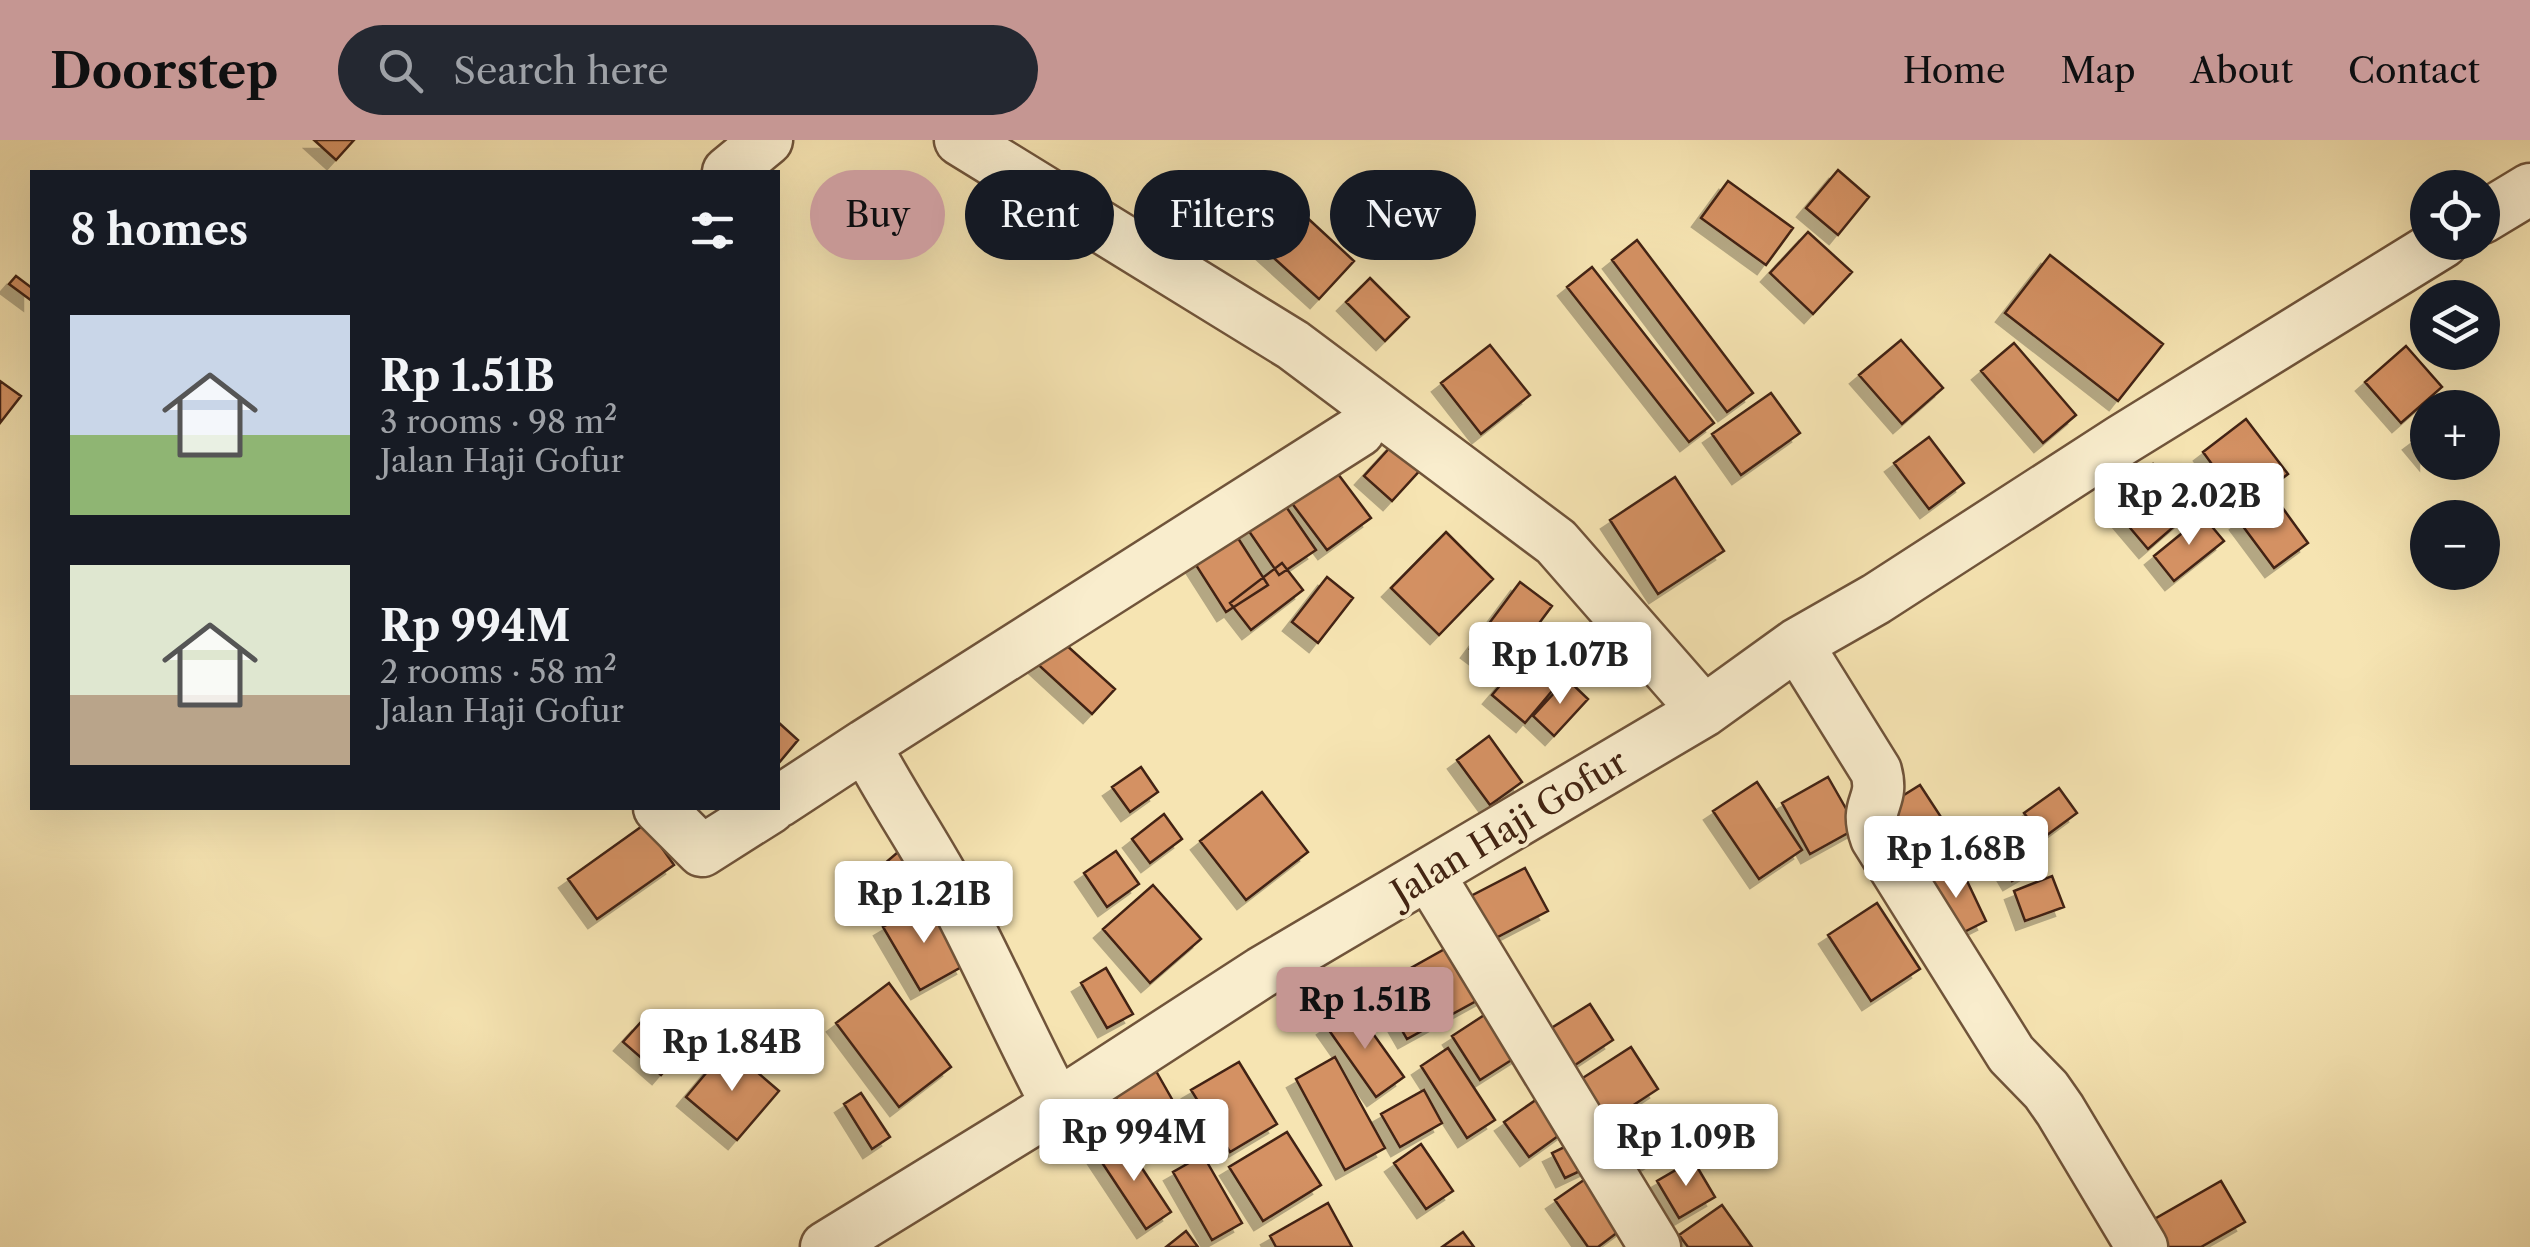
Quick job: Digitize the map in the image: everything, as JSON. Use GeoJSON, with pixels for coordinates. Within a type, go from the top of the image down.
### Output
{"type":"FeatureCollection","features":[{"type":"Feature","properties":{"kind":"street"},"geometry":{"type":"LineString","coordinates":[[730,170],[766,140]]}},
{"type":"Feature","properties":{"kind":"street"},"geometry":{"type":"LineString","coordinates":[[960,140],[1292,345],[1556,542],[1704,712]]}},
{"type":"Feature","properties":{"kind":"street"},"geometry":{"type":"LineString","coordinates":[[2500,207],[2530,189]]}},
{"type":"Feature","properties":{"kind":"street","name":"Jalan Haji Gofur"},"geometry":{"type":"LineString","coordinates":[[826,1247],[1262,972],[1704,712],[1797,644],[1876,599],[2122,440],[2414,260]]}},
{"type":"Feature","properties":{"kind":"street"},"geometry":{"type":"LineString","coordinates":[[780,801],[1358,432]]}},
{"type":"Feature","properties":{"kind":"street"},"geometry":{"type":"LineString","coordinates":[[1797,644],[1876,771],[1880,787],[1869,820],[1876,838],[2011,1054],[2060,1110],[2142,1247]]}},
{"type":"Feature","properties":{"kind":"street"},"geometry":{"type":"LineString","coordinates":[[865,746],[955,901],[1056,1105]]}},
{"type":"Feature","properties":{"kind":"street"},"geometry":{"type":"LineString","coordinates":[[661,810],[702,851],[767,810]]}},
{"type":"Feature","properties":{"kind":"street"},"geometry":{"type":"LineString","coordinates":[[1429,876],[1655,1247]]}},
{"type":"Feature","properties":{"kind":"building"},"geometry":{"type":"Polygon","coordinates":[[[314,140],[354,140],[336,160],[314,140]]]}},
{"type":"Feature","properties":{"kind":"building"},"geometry":{"type":"Polygon","coordinates":[[[1838,170],[1869,197],[1838,235],[1806,208],[1838,170]]]}},
{"type":"Feature","properties":{"kind":"building"},"geometry":{"type":"Polygon","coordinates":[[[1728,181],[1793,228],[1766,265],[1701,218],[1728,181]]]}},
{"type":"Feature","properties":{"kind":"building"},"geometry":{"type":"Polygon","coordinates":[[[1310,220],[1330,239],[1330,260],[1354,261],[1319,299],[1276,260],[1310,260],[1310,220]]]}},
{"type":"Feature","properties":{"kind":"building"},"geometry":{"type":"Polygon","coordinates":[[[1808,232],[1852,272],[1813,314],[1770,273],[1808,232]]]}},
{"type":"Feature","properties":{"kind":"building"},"geometry":{"type":"Polygon","coordinates":[[[1637,240],[1753,393],[1727,412],[1612,260],[1637,240]]]}},
{"type":"Feature","properties":{"kind":"building"},"geometry":{"type":"Polygon","coordinates":[[[2050,255],[2163,344],[2118,401],[2005,313],[2050,255]]]}},
{"type":"Feature","properties":{"kind":"building"},"geometry":{"type":"Polygon","coordinates":[[[1592,267],[1714,423],[1689,442],[1567,287],[1592,267]]]}},
{"type":"Feature","properties":{"kind":"building"},"geometry":{"type":"Polygon","coordinates":[[[16,276],[30,286],[30,300],[9,284],[16,276]]]}},
{"type":"Feature","properties":{"kind":"building"},"geometry":{"type":"Polygon","coordinates":[[[1370,278],[1409,317],[1385,341],[1346,302],[1370,278]]]}},
{"type":"Feature","properties":{"kind":"building"},"geometry":{"type":"Polygon","coordinates":[[[1901,340],[1943,388],[1902,424],[1859,375],[1901,340]]]}},
{"type":"Feature","properties":{"kind":"building"},"geometry":{"type":"Polygon","coordinates":[[[2014,343],[2076,415],[2043,443],[1981,371],[2014,343]]]}},
{"type":"Feature","properties":{"kind":"building"},"geometry":{"type":"Polygon","coordinates":[[[1490,345],[1530,395],[1481,434],[1441,383],[1490,345]]]}},
{"type":"Feature","properties":{"kind":"building"},"geometry":{"type":"Polygon","coordinates":[[[2406,346],[2410,351],[2410,370],[2427,370],[2442,387],[2410,390],[2410,415],[2401,423],[2365,382],[2406,346]]]}},
{"type":"Feature","properties":{"kind":"building"},"geometry":{"type":"Polygon","coordinates":[[[0,381],[21,396],[0,423],[0,381]]]}},
{"type":"Feature","properties":{"kind":"building"},"geometry":{"type":"Polygon","coordinates":[[[1771,393],[1800,433],[1741,475],[1712,434],[1771,393]]]}},
{"type":"Feature","properties":{"kind":"building"},"geometry":{"type":"Polygon","coordinates":[[[2246,419],[2288,474],[2244,508],[2203,452],[2246,419]]]}},
{"type":"Feature","properties":{"kind":"building"},"geometry":{"type":"Polygon","coordinates":[[[1929,437],[1964,483],[1929,509],[1894,463],[1929,437]]]}},
{"type":"Feature","properties":{"kind":"building"},"geometry":{"type":"Polygon","coordinates":[[[1395,442],[1423,467],[1392,501],[1364,476],[1395,442]]]}},
{"type":"Feature","properties":{"kind":"building"},"geometry":{"type":"Polygon","coordinates":[[[1329,462],[1371,518],[1327,550],[1285,494],[1329,462]]]}},
{"type":"Feature","properties":{"kind":"building"},"geometry":{"type":"Polygon","coordinates":[[[2153,464],[2193,510],[2148,549],[2108,502],[2153,464]]]}},
{"type":"Feature","properties":{"kind":"building"},"geometry":{"type":"Polygon","coordinates":[[[1675,477],[1724,551],[1658,594],[1610,520],[1675,477]]]}},
{"type":"Feature","properties":{"kind":"building"},"geometry":{"type":"Polygon","coordinates":[[[1278,495],[1316,550],[1279,575],[1242,521],[1278,495]]]}},
{"type":"Feature","properties":{"kind":"building"},"geometry":{"type":"Polygon","coordinates":[[[2274,496],[2308,543],[2274,568],[2239,521],[2274,496]]]}},
{"type":"Feature","properties":{"kind":"building"},"geometry":{"type":"Polygon","coordinates":[[[2203,516],[2224,541],[2174,581],[2154,556],[2203,516]]]}},
{"type":"Feature","properties":{"kind":"building"},"geometry":{"type":"Polygon","coordinates":[[[1446,532],[1493,579],[1439,635],[1391,588],[1446,532]]]}},
{"type":"Feature","properties":{"kind":"building"},"geometry":{"type":"Polygon","coordinates":[[[1236,535],[1268,585],[1226,612],[1194,562],[1236,535]]]}},
{"type":"Feature","properties":{"kind":"building"},"geometry":{"type":"Polygon","coordinates":[[[1282,563],[1303,590],[1251,630],[1230,603],[1282,563]]]}},
{"type":"Feature","properties":{"kind":"building"},"geometry":{"type":"Polygon","coordinates":[[[1327,577],[1353,598],[1318,643],[1292,622],[1327,577]]]}},
{"type":"Feature","properties":{"kind":"building"},"geometry":{"type":"Polygon","coordinates":[[[1520,582],[1552,606],[1502,673],[1470,649],[1520,582]]]}},
{"type":"Feature","properties":{"kind":"building"},"geometry":{"type":"Polygon","coordinates":[[[1054,634],[1115,689],[1092,714],[1031,658],[1054,634]]]}},
{"type":"Feature","properties":{"kind":"building"},"geometry":{"type":"Polygon","coordinates":[[[1535,644],[1568,672],[1525,723],[1492,695],[1535,644]]]}},
{"type":"Feature","properties":{"kind":"building"},"geometry":{"type":"Polygon","coordinates":[[[1567,679],[1588,699],[1554,736],[1533,716],[1567,679]]]}},
{"type":"Feature","properties":{"kind":"building"},"geometry":{"type":"Polygon","coordinates":[[[780,724],[798,740],[780,762],[780,724]]]}},
{"type":"Feature","properties":{"kind":"building"},"geometry":{"type":"Polygon","coordinates":[[[1489,736],[1522,782],[1490,805],[1457,760],[1489,736]]]}},
{"type":"Feature","properties":{"kind":"building"},"geometry":{"type":"Polygon","coordinates":[[[1141,767],[1158,792],[1130,812],[1112,787],[1141,767]]]}},
{"type":"Feature","properties":{"kind":"building"},"geometry":{"type":"Polygon","coordinates":[[[1828,777],[1857,828],[1810,854],[1782,803],[1828,777]]]}},
{"type":"Feature","properties":{"kind":"building"},"geometry":{"type":"Polygon","coordinates":[[[1757,782],[1802,850],[1759,879],[1713,811],[1757,782]]]}},
{"type":"Feature","properties":{"kind":"building"},"geometry":{"type":"Polygon","coordinates":[[[1920,785],[1958,843],[1917,869],[1880,810],[1920,785]]]}},
{"type":"Feature","properties":{"kind":"building"},"geometry":{"type":"Polygon","coordinates":[[[2059,788],[2077,813],[2043,838],[2024,813],[2059,788]]]}},
{"type":"Feature","properties":{"kind":"building"},"geometry":{"type":"Polygon","coordinates":[[[1262,792],[1308,852],[1246,900],[1200,841],[1262,792]]]}},
{"type":"Feature","properties":{"kind":"building"},"geometry":{"type":"Polygon","coordinates":[[[1164,814],[1182,839],[1150,863],[1132,839],[1164,814]]]}},
{"type":"Feature","properties":{"kind":"building"},"geometry":{"type":"Polygon","coordinates":[[[645,824],[674,865],[597,919],[568,879],[645,824]]]}},
{"type":"Feature","properties":{"kind":"building"},"geometry":{"type":"Polygon","coordinates":[[[2012,831],[2034,868],[2012,881],[1990,844],[2012,831]]]}},
{"type":"Feature","properties":{"kind":"building"},"geometry":{"type":"Polygon","coordinates":[[[905,846],[924,870],[883,904],[863,882],[905,846]]]}},
{"type":"Feature","properties":{"kind":"building"},"geometry":{"type":"Polygon","coordinates":[[[1116,851],[1139,884],[1107,907],[1084,873],[1116,851]]]}},
{"type":"Feature","properties":{"kind":"building"},"geometry":{"type":"Polygon","coordinates":[[[1959,864],[1986,921],[1952,938],[1925,881],[1959,864]]]}},
{"type":"Feature","properties":{"kind":"building"},"geometry":{"type":"Polygon","coordinates":[[[1525,868],[1548,911],[1488,942],[1465,899],[1525,868]]]}},
{"type":"Feature","properties":{"kind":"building"},"geometry":{"type":"Polygon","coordinates":[[[2052,876],[2064,907],[2025,921],[2014,891],[2052,876]]]}},
{"type":"Feature","properties":{"kind":"building"},"geometry":{"type":"Polygon","coordinates":[[[1153,885],[1201,939],[1150,983],[1103,929],[1153,885]]]}},
{"type":"Feature","properties":{"kind":"building"},"geometry":{"type":"Polygon","coordinates":[[[927,901],[965,965],[920,990],[883,927],[927,901]]]}},
{"type":"Feature","properties":{"kind":"building"},"geometry":{"type":"Polygon","coordinates":[[[1877,903],[1920,969],[1871,1001],[1828,935],[1877,903]]]}},
{"type":"Feature","properties":{"kind":"building"},"geometry":{"type":"Polygon","coordinates":[[[1459,941],[1489,994],[1407,1039],[1377,987],[1459,941]]]}},
{"type":"Feature","properties":{"kind":"building"},"geometry":{"type":"Polygon","coordinates":[[[1106,968],[1133,1014],[1107,1028],[1081,983],[1106,968]]]}},
{"type":"Feature","properties":{"kind":"building"},"geometry":{"type":"Polygon","coordinates":[[[889,983],[951,1067],[899,1107],[836,1023],[889,983]]]}},
{"type":"Feature","properties":{"kind":"building"},"geometry":{"type":"Polygon","coordinates":[[[1590,1004],[1613,1040],[1569,1069],[1545,1032],[1590,1004]]]}},
{"type":"Feature","properties":{"kind":"building"},"geometry":{"type":"Polygon","coordinates":[[[1354,1007],[1404,1077],[1376,1097],[1326,1026],[1354,1007]]]}},
{"type":"Feature","properties":{"kind":"building"},"geometry":{"type":"Polygon","coordinates":[[[1492,1010],[1521,1054],[1480,1080],[1452,1036],[1492,1010]]]}},
{"type":"Feature","properties":{"kind":"building"},"geometry":{"type":"Polygon","coordinates":[[[641,1022],[678,1055],[661,1075],[623,1042],[641,1022]]]}},
{"type":"Feature","properties":{"kind":"building"},"geometry":{"type":"Polygon","coordinates":[[[728,1047],[779,1091],[737,1140],[686,1097],[728,1047]]]}},
{"type":"Feature","properties":{"kind":"building"},"geometry":{"type":"Polygon","coordinates":[[[1631,1047],[1658,1089],[1606,1123],[1578,1081],[1631,1047]]]}},
{"type":"Feature","properties":{"kind":"building"},"geometry":{"type":"Polygon","coordinates":[[[1448,1048],[1495,1120],[1467,1138],[1421,1066],[1448,1048]]]}},
{"type":"Feature","properties":{"kind":"building"},"geometry":{"type":"Polygon","coordinates":[[[1335,1057],[1385,1148],[1345,1170],[1296,1079],[1335,1057]]]}},
{"type":"Feature","properties":{"kind":"building"},"geometry":{"type":"Polygon","coordinates":[[[1239,1062],[1277,1124],[1230,1152],[1191,1090],[1239,1062]]]}},
{"type":"Feature","properties":{"kind":"building"},"geometry":{"type":"Polygon","coordinates":[[[1156,1071],[1177,1108],[1136,1132],[1114,1095],[1156,1071]]]}},
{"type":"Feature","properties":{"kind":"building"},"geometry":{"type":"Polygon","coordinates":[[[1424,1090],[1442,1123],[1400,1147],[1381,1114],[1424,1090]]]}},
{"type":"Feature","properties":{"kind":"building"},"geometry":{"type":"Polygon","coordinates":[[[861,1093],[890,1137],[872,1149],[844,1104],[861,1093]]]}},
{"type":"Feature","properties":{"kind":"building"},"geometry":{"type":"Polygon","coordinates":[[[1540,1097],[1565,1131],[1529,1157],[1504,1122],[1540,1097]]]}},
{"type":"Feature","properties":{"kind":"building"},"geometry":{"type":"Polygon","coordinates":[[[1653,1112],[1674,1147],[1634,1171],[1612,1137],[1653,1112]]]}},
{"type":"Feature","properties":{"kind":"building"},"geometry":{"type":"Polygon","coordinates":[[[1287,1132],[1321,1185],[1263,1221],[1229,1167],[1287,1132]]]}},
{"type":"Feature","properties":{"kind":"building"},"geometry":{"type":"Polygon","coordinates":[[[1122,1138],[1171,1212],[1146,1229],[1097,1155],[1122,1138]]]}},
{"type":"Feature","properties":{"kind":"building"},"geometry":{"type":"Polygon","coordinates":[[[1583,1138],[1595,1164],[1565,1178],[1552,1153],[1583,1138]]]}},
{"type":"Feature","properties":{"kind":"building"},"geometry":{"type":"Polygon","coordinates":[[[1421,1144],[1453,1191],[1426,1209],[1394,1163],[1421,1144]]]}},
{"type":"Feature","properties":{"kind":"building"},"geometry":{"type":"Polygon","coordinates":[[[1203,1155],[1242,1223],[1212,1240],[1173,1172],[1203,1155]]]}},
{"type":"Feature","properties":{"kind":"building"},"geometry":{"type":"Polygon","coordinates":[[[1693,1160],[1715,1197],[1679,1218],[1657,1181],[1693,1160]]]}},
{"type":"Feature","properties":{"kind":"building"},"geometry":{"type":"Polygon","coordinates":[[[1594,1173],[1630,1223],[1598,1247],[1588,1247],[1555,1200],[1594,1173]]]}},
{"type":"Feature","properties":{"kind":"building"},"geometry":{"type":"Polygon","coordinates":[[[2221,1181],[2245,1222],[2201,1247],[2157,1247],[2144,1225],[2221,1181]]]}},
{"type":"Feature","properties":{"kind":"building"},"geometry":{"type":"Polygon","coordinates":[[[1328,1203],[1352,1247],[1276,1247],[1270,1236],[1328,1203]]]}},
{"type":"Feature","properties":{"kind":"building"},"geometry":{"type":"Polygon","coordinates":[[[1722,1205],[1752,1247],[1688,1247],[1679,1235],[1722,1205]]]}},
{"type":"Feature","properties":{"kind":"building"},"geometry":{"type":"Polygon","coordinates":[[[1186,1231],[1198,1247],[1166,1247],[1186,1231]]]}},
{"type":"Feature","properties":{"kind":"building"},"geometry":{"type":"Polygon","coordinates":[[[1463,1232],[1474,1247],[1442,1247],[1463,1232]]]}}]}
